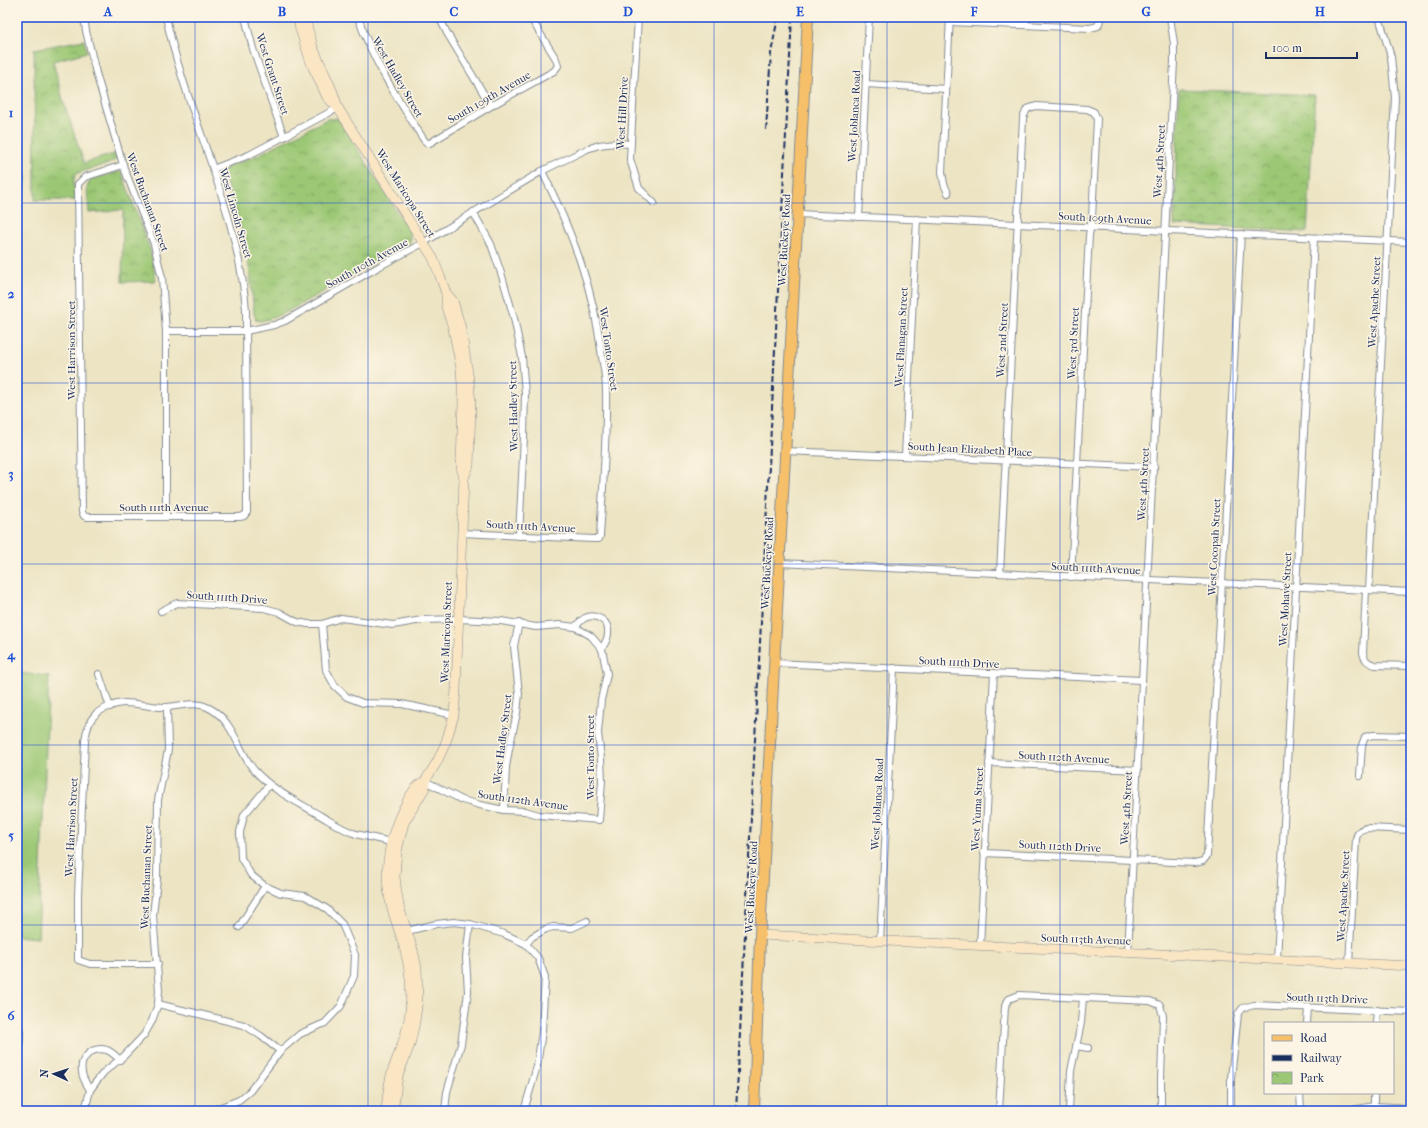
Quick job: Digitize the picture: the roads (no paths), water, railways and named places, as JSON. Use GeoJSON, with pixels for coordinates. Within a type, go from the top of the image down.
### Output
{"type":"FeatureCollection","features":[{"type":"Feature","properties":{"kind":"main road","name":"West Buckeye Road"},"geometry":{"type":"LineString","coordinates":[[754,1111],[760,935],[808,17]]}},
{"type":"Feature","properties":{"kind":"street","name":"West Buchanan Street"},"geometry":{"type":"LineString","coordinates":[[84,17],[96,74],[123,165],[154,244],[162,278],[166,331],[166,517]]}},
{"type":"Feature","properties":{"kind":"street","name":"West Lincoln Street"},"geometry":{"type":"LineString","coordinates":[[166,17],[172,47],[230,222],[240,262],[245,293],[246,512],[244,516]]}},
{"type":"Feature","properties":{"kind":"street","name":"West Grant Street"},"geometry":{"type":"LineString","coordinates":[[245,17],[253,49],[284,136]]}},
{"type":"Feature","properties":{"kind":"street","name":"West Maricopa Street"},"geometry":{"type":"LineString","coordinates":[[300,17],[306,22],[313,47],[333,92],[338,108],[432,258],[446,293],[446,307],[453,328],[461,369],[463,401],[461,467],[464,478],[454,715],[446,742],[437,762],[425,781],[424,788],[404,823],[395,843],[396,886],[411,987],[410,1012],[403,1042],[390,1079],[386,1111]]}},
{"type":"Feature","properties":{"kind":"street","name":"West Hadley Street"},"geometry":{"type":"LineString","coordinates":[[358,17],[365,39],[381,70],[424,140],[428,144]]}},
{"type":"Feature","properties":{"kind":"street"},"geometry":{"type":"LineString","coordinates":[[439,17],[491,106]]}},
{"type":"Feature","properties":{"kind":"street","name":"South 109th Avenue"},"geometry":{"type":"LineString","coordinates":[[428,144],[491,106],[554,72],[558,66],[556,60],[530,17]]}},
{"type":"Feature","properties":{"kind":"street","name":"West Hill Drive"},"geometry":{"type":"LineString","coordinates":[[638,17],[630,159],[639,188],[654,203]]}},
{"type":"Feature","properties":{"kind":"street","name":"West Joblanca Road"},"geometry":{"type":"LineString","coordinates":[[859,217],[869,17]]}},
{"type":"Feature","properties":{"kind":"street"},"geometry":{"type":"LineString","coordinates":[[1025,25],[1026,17]]}},
{"type":"Feature","properties":{"kind":"street"},"geometry":{"type":"LineString","coordinates":[[948,193],[944,184],[942,172],[950,20],[1090,28],[1098,26],[1101,17]]}},
{"type":"Feature","properties":{"kind":"street","name":"West 4th Street"},"geometry":{"type":"LineString","coordinates":[[1128,952],[1174,62],[1174,44],[1170,17]]}},
{"type":"Feature","properties":{"kind":"street","name":"West Apache Street"},"geometry":{"type":"LineString","coordinates":[[1380,17],[1391,57],[1395,90],[1388,241],[1363,653],[1367,661],[1375,665],[1411,666]]}},
{"type":"Feature","properties":{"kind":"street"},"geometry":{"type":"LineString","coordinates":[[866,84],[946,89]]}},
{"type":"Feature","properties":{"kind":"street","name":"West 3rd Street"},"geometry":{"type":"LineString","coordinates":[[1027,109],[1032,106],[1084,109],[1094,112],[1097,122],[1071,577]]}},
{"type":"Feature","properties":{"kind":"street"},"geometry":{"type":"LineString","coordinates":[[212,169],[249,155],[338,108]]}},
{"type":"Feature","properties":{"kind":"street","name":"West 2nd Street"},"geometry":{"type":"LineString","coordinates":[[1000,573],[1023,118],[1027,109]]}},
{"type":"Feature","properties":{"kind":"street","name":"South 110th Avenue"},"geometry":{"type":"LineString","coordinates":[[166,331],[246,331],[259,329],[285,321],[380,266],[424,243],[542,171],[587,149],[599,145],[615,142],[631,144]]}},
{"type":"Feature","properties":{"kind":"street","name":"West Harrison Street"},"geometry":{"type":"LineString","coordinates":[[84,516],[82,512],[78,184],[85,177],[123,165]]}},
{"type":"Feature","properties":{"kind":"street","name":"West Tonto Street"},"geometry":{"type":"LineString","coordinates":[[542,171],[562,212],[578,251],[593,300],[601,345],[606,389],[599,539]]}},
{"type":"Feature","properties":{"kind":"street","name":"West Hadley Street"},"geometry":{"type":"LineString","coordinates":[[473,212],[491,244],[502,276],[514,318],[522,357],[525,393],[519,536]]}},
{"type":"Feature","properties":{"kind":"street","name":"South 109th Avenue"},"geometry":{"type":"LineString","coordinates":[[797,214],[1411,242]]}},
{"type":"Feature","properties":{"kind":"street","name":"West Flanagan Street"},"geometry":{"type":"LineString","coordinates":[[905,456],[917,219]]}},
{"type":"Feature","properties":{"kind":"street","name":"West Cocopah Street"},"geometry":{"type":"LineString","coordinates":[[1205,859],[1208,849],[1240,234]]}},
{"type":"Feature","properties":{"kind":"street","name":"West Mohave Street"},"geometry":{"type":"LineString","coordinates":[[1277,960],[1314,238]]}},
{"type":"Feature","properties":{"kind":"street","name":"South Jean Elizabeth Place"},"geometry":{"type":"LineString","coordinates":[[785,450],[1154,468]]}},
{"type":"Feature","properties":{"kind":"street","name":"South 111th Avenue"},"geometry":{"type":"LineString","coordinates":[[84,516],[244,516]]}},
{"type":"Feature","properties":{"kind":"street","name":"South 111th Avenue"},"geometry":{"type":"LineString","coordinates":[[462,533],[599,539]]}},
{"type":"Feature","properties":{"kind":"street","name":"South 111th Avenue"},"geometry":{"type":"LineString","coordinates":[[779,563],[1411,592]]}},
{"type":"Feature","properties":{"kind":"street","name":"South 111th Drive"},"geometry":{"type":"LineString","coordinates":[[161,610],[177,603],[264,608],[279,612],[297,622],[308,624],[322,624],[341,618],[393,625],[422,620],[458,619],[519,623],[536,627],[560,625],[575,627],[591,636]]}},
{"type":"Feature","properties":{"kind":"street"},"geometry":{"type":"LineString","coordinates":[[575,627],[584,618],[599,618],[603,621],[607,625],[609,632],[608,638],[602,649]]}},
{"type":"Feature","properties":{"kind":"street","name":"West Hadley Street"},"geometry":{"type":"LineString","coordinates":[[504,810],[506,767],[517,713],[519,694],[514,646],[519,623]]}},
{"type":"Feature","properties":{"kind":"street"},"geometry":{"type":"LineString","coordinates":[[322,624],[326,670],[336,686],[347,697],[363,704],[402,704],[454,715]]}},
{"type":"Feature","properties":{"kind":"street","name":"West Tonto Street"},"geometry":{"type":"LineString","coordinates":[[591,636],[602,649],[607,674],[601,700],[598,733],[602,781],[599,820]]}},
{"type":"Feature","properties":{"kind":"street","name":"South 111th Drive"},"geometry":{"type":"LineString","coordinates":[[774,663],[1142,680]]}},
{"type":"Feature","properties":{"kind":"street","name":"West Joblanca Road"},"geometry":{"type":"LineString","coordinates":[[880,941],[894,668]]}},
{"type":"Feature","properties":{"kind":"street","name":"West Yuma Street"},"geometry":{"type":"LineString","coordinates":[[980,946],[994,673]]}},
{"type":"Feature","properties":{"kind":"street"},"geometry":{"type":"LineString","coordinates":[[99,674],[110,706],[123,703],[167,707],[180,704],[197,704],[211,709],[220,715],[227,723],[253,769],[269,785],[296,803],[336,825],[356,834],[395,843]]}},
{"type":"Feature","properties":{"kind":"street","name":"West Harrison Street"},"geometry":{"type":"LineString","coordinates":[[110,706],[94,716],[87,730],[85,741],[78,895],[78,960],[90,964],[158,964]]}},
{"type":"Feature","properties":{"kind":"street","name":"West Buchanan Street"},"geometry":{"type":"LineString","coordinates":[[85,1111],[90,1090],[104,1072],[120,1060],[144,1035],[152,1021],[158,1004],[158,964],[153,915],[157,879],[158,800],[168,750],[167,707]]}},
{"type":"Feature","properties":{"kind":"street"},"geometry":{"type":"LineString","coordinates":[[1360,776],[1362,745],[1365,737],[1373,734],[1411,736]]}},
{"type":"Feature","properties":{"kind":"street","name":"South 112th Avenue"},"geometry":{"type":"LineString","coordinates":[[989,763],[1138,770]]}},
{"type":"Feature","properties":{"kind":"street","name":"South 112th Avenue"},"geometry":{"type":"LineString","coordinates":[[425,781],[462,800],[480,805],[504,810],[525,811],[539,815],[599,820]]}},
{"type":"Feature","properties":{"kind":"street"},"geometry":{"type":"LineString","coordinates":[[211,1111],[239,1100],[250,1091],[280,1051],[300,1034],[325,1023],[341,1006],[354,976],[355,955],[342,924],[327,909],[305,896],[282,893],[265,886],[251,874],[241,858],[240,832],[244,815],[269,785]]}},
{"type":"Feature","properties":{"kind":"street","name":"West Apache Street"},"geometry":{"type":"LineString","coordinates":[[1349,964],[1356,840],[1359,831],[1367,828],[1411,830]]}},
{"type":"Feature","properties":{"kind":"street","name":"South 112th Drive"},"geometry":{"type":"LineString","coordinates":[[984,853],[1195,863],[1199,863],[1205,859]]}},
{"type":"Feature","properties":{"kind":"street"},"geometry":{"type":"LineString","coordinates":[[239,927],[265,886]]}},
{"type":"Feature","properties":{"kind":"street"},"geometry":{"type":"LineString","coordinates":[[526,944],[532,937],[546,929],[572,928],[587,921]]}},
{"type":"Feature","properties":{"kind":"street"},"geometry":{"type":"LineString","coordinates":[[403,932],[436,924],[454,922],[470,924],[504,934],[526,944],[538,958],[545,982],[542,1031],[537,1066],[524,1111]]}},
{"type":"Feature","properties":{"kind":"street"},"geometry":{"type":"LineString","coordinates":[[445,1111],[447,1092],[461,1044],[468,992],[466,958],[470,924]]}},
{"type":"Feature","properties":{"kind":"street","name":"West Maricopa Street"},"geometry":{"type":"LineString","coordinates":[[393,1111],[398,1076],[416,1022],[417,1005],[416,968],[413,950],[403,932]]}},
{"type":"Feature","properties":{"kind":"street","name":"South 113th Avenue"},"geometry":{"type":"LineString","coordinates":[[760,935],[1411,966]]}},
{"type":"Feature","properties":{"kind":"street"},"geometry":{"type":"LineString","coordinates":[[999,1111],[1004,1009],[1009,998],[1019,995],[1150,1001],[1160,1004],[1164,1016],[1161,1111]]}},
{"type":"Feature","properties":{"kind":"street"},"geometry":{"type":"LineString","coordinates":[[1069,1111],[1071,1071],[1081,1023],[1083,998]]}},
{"type":"Feature","properties":{"kind":"street"},"geometry":{"type":"LineString","coordinates":[[158,1004],[244,1025],[280,1051]]}},
{"type":"Feature","properties":{"kind":"street","name":"South 113th Drive"},"geometry":{"type":"LineString","coordinates":[[1231,1111],[1230,1092],[1238,1014],[1243,1008],[1254,1005],[1411,1012]]}},
{"type":"Feature","properties":{"kind":"street"},"geometry":{"type":"LineString","coordinates":[[1307,1022],[1308,1007]]}},
{"type":"Feature","properties":{"kind":"street"},"geometry":{"type":"LineString","coordinates":[[1376,1022],[1377,1010]]}},
{"type":"Feature","properties":{"kind":"street"},"geometry":{"type":"LineString","coordinates":[[17,1022],[20,1032],[17,1100]]}},
{"type":"Feature","properties":{"kind":"street"},"geometry":{"type":"LineString","coordinates":[[1076,1046],[1088,1048]]}},
{"type":"Feature","properties":{"kind":"street"},"geometry":{"type":"LineString","coordinates":[[90,1090],[82,1072],[82,1064],[88,1053],[94,1050],[107,1050],[120,1060]]}},
{"type":"Feature","properties":{"kind":"street"},"geometry":{"type":"LineString","coordinates":[[1300,1094],[1301,1111]]}},
{"type":"Feature","properties":{"kind":"street"},"geometry":{"type":"LineString","coordinates":[[1374,1094],[1374,1106]]}},
{"type":"Feature","properties":{"kind":"street"},"geometry":{"type":"LineString","coordinates":[[1347,1111],[1374,1106],[1411,1108]]}},
{"type":"Feature","properties":{"kind":"railway"},"geometry":{"type":"LineString","coordinates":[[766,130],[771,53],[778,17]]}},
{"type":"Feature","properties":{"kind":"railway"},"geometry":{"type":"LineString","coordinates":[[736,1111],[792,17]]}}]}
